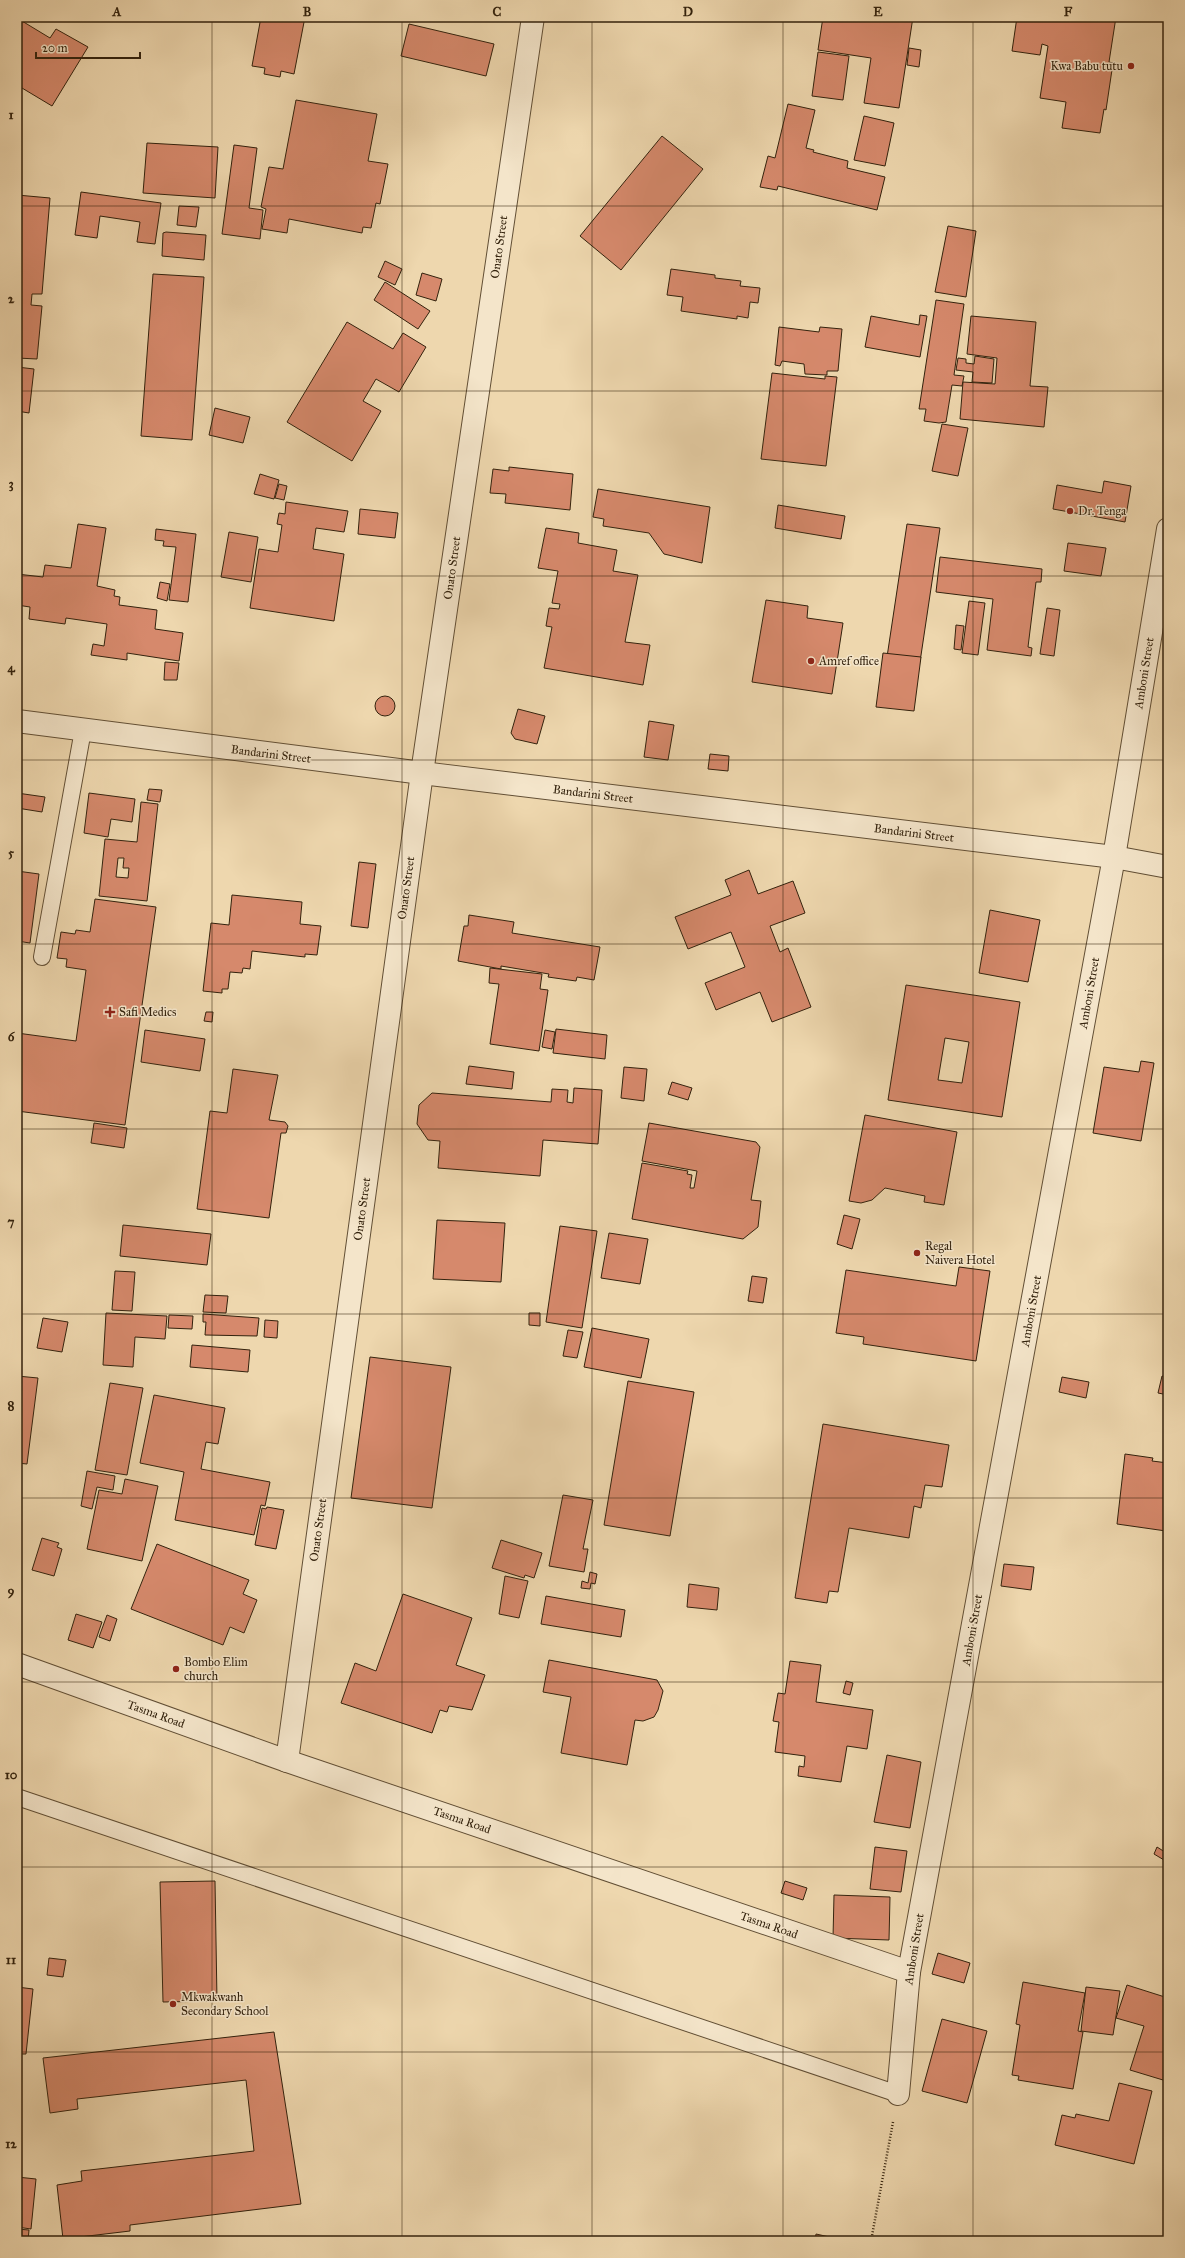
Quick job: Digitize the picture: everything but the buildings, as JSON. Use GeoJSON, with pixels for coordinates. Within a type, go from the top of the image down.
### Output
{"type":"FeatureCollection","features":[{"type":"Feature","properties":{"kind":"street","name":"Onato Street"},"geometry":{"type":"LineString","coordinates":[[287,1761],[422,774],[533,17]]}},
{"type":"Feature","properties":{"kind":"street","name":"Amboni Street"},"geometry":{"type":"LineString","coordinates":[[898,2094],[909,1972],[1114,857],[1168,529]]}},
{"type":"Feature","properties":{"kind":"street","name":"Bandarini Street"},"geometry":{"type":"LineString","coordinates":[[17,721],[422,774],[1114,857],[1168,867]]}},
{"type":"Feature","properties":{"kind":"street","name":"Tasma Road"},"geometry":{"type":"LineString","coordinates":[[17,1664],[287,1761],[909,1972]]}},
{"type":"Feature","properties":{"kind":"lane"},"geometry":{"type":"LineString","coordinates":[[42,957],[83,730]]}},
{"type":"Feature","properties":{"kind":"lane"},"geometry":{"type":"LineString","coordinates":[[17,1797],[898,2094]]}},
{"type":"Feature","properties":{"kind":"path"},"geometry":{"type":"LineString","coordinates":[[872,2241],[898,2094]]}},
{"type":"Feature","properties":{"kind":"place","name":"Kwa Babu tutu"},"geometry":{"type":"Point","coordinates":[1131,66]}},
{"type":"Feature","properties":{"kind":"place","name":"Dr. Tenga"},"geometry":{"type":"Point","coordinates":[1070,511]}},
{"type":"Feature","properties":{"kind":"place","name":"Amref office"},"geometry":{"type":"Point","coordinates":[811,661]}},
{"type":"Feature","properties":{"kind":"place","name":"Safi Medics"},"geometry":{"type":"Point","coordinates":[110,1012]}},
{"type":"Feature","properties":{"kind":"place","name":"Regal Naivera Hotel"},"geometry":{"type":"Point","coordinates":[917,1253]}},
{"type":"Feature","properties":{"kind":"place","name":"Bombo Elim church"},"geometry":{"type":"Point","coordinates":[176,1669]}},
{"type":"Feature","properties":{"kind":"place","name":"Mkwakwanh Secondary School"},"geometry":{"type":"Point","coordinates":[173,2004]}}]}
